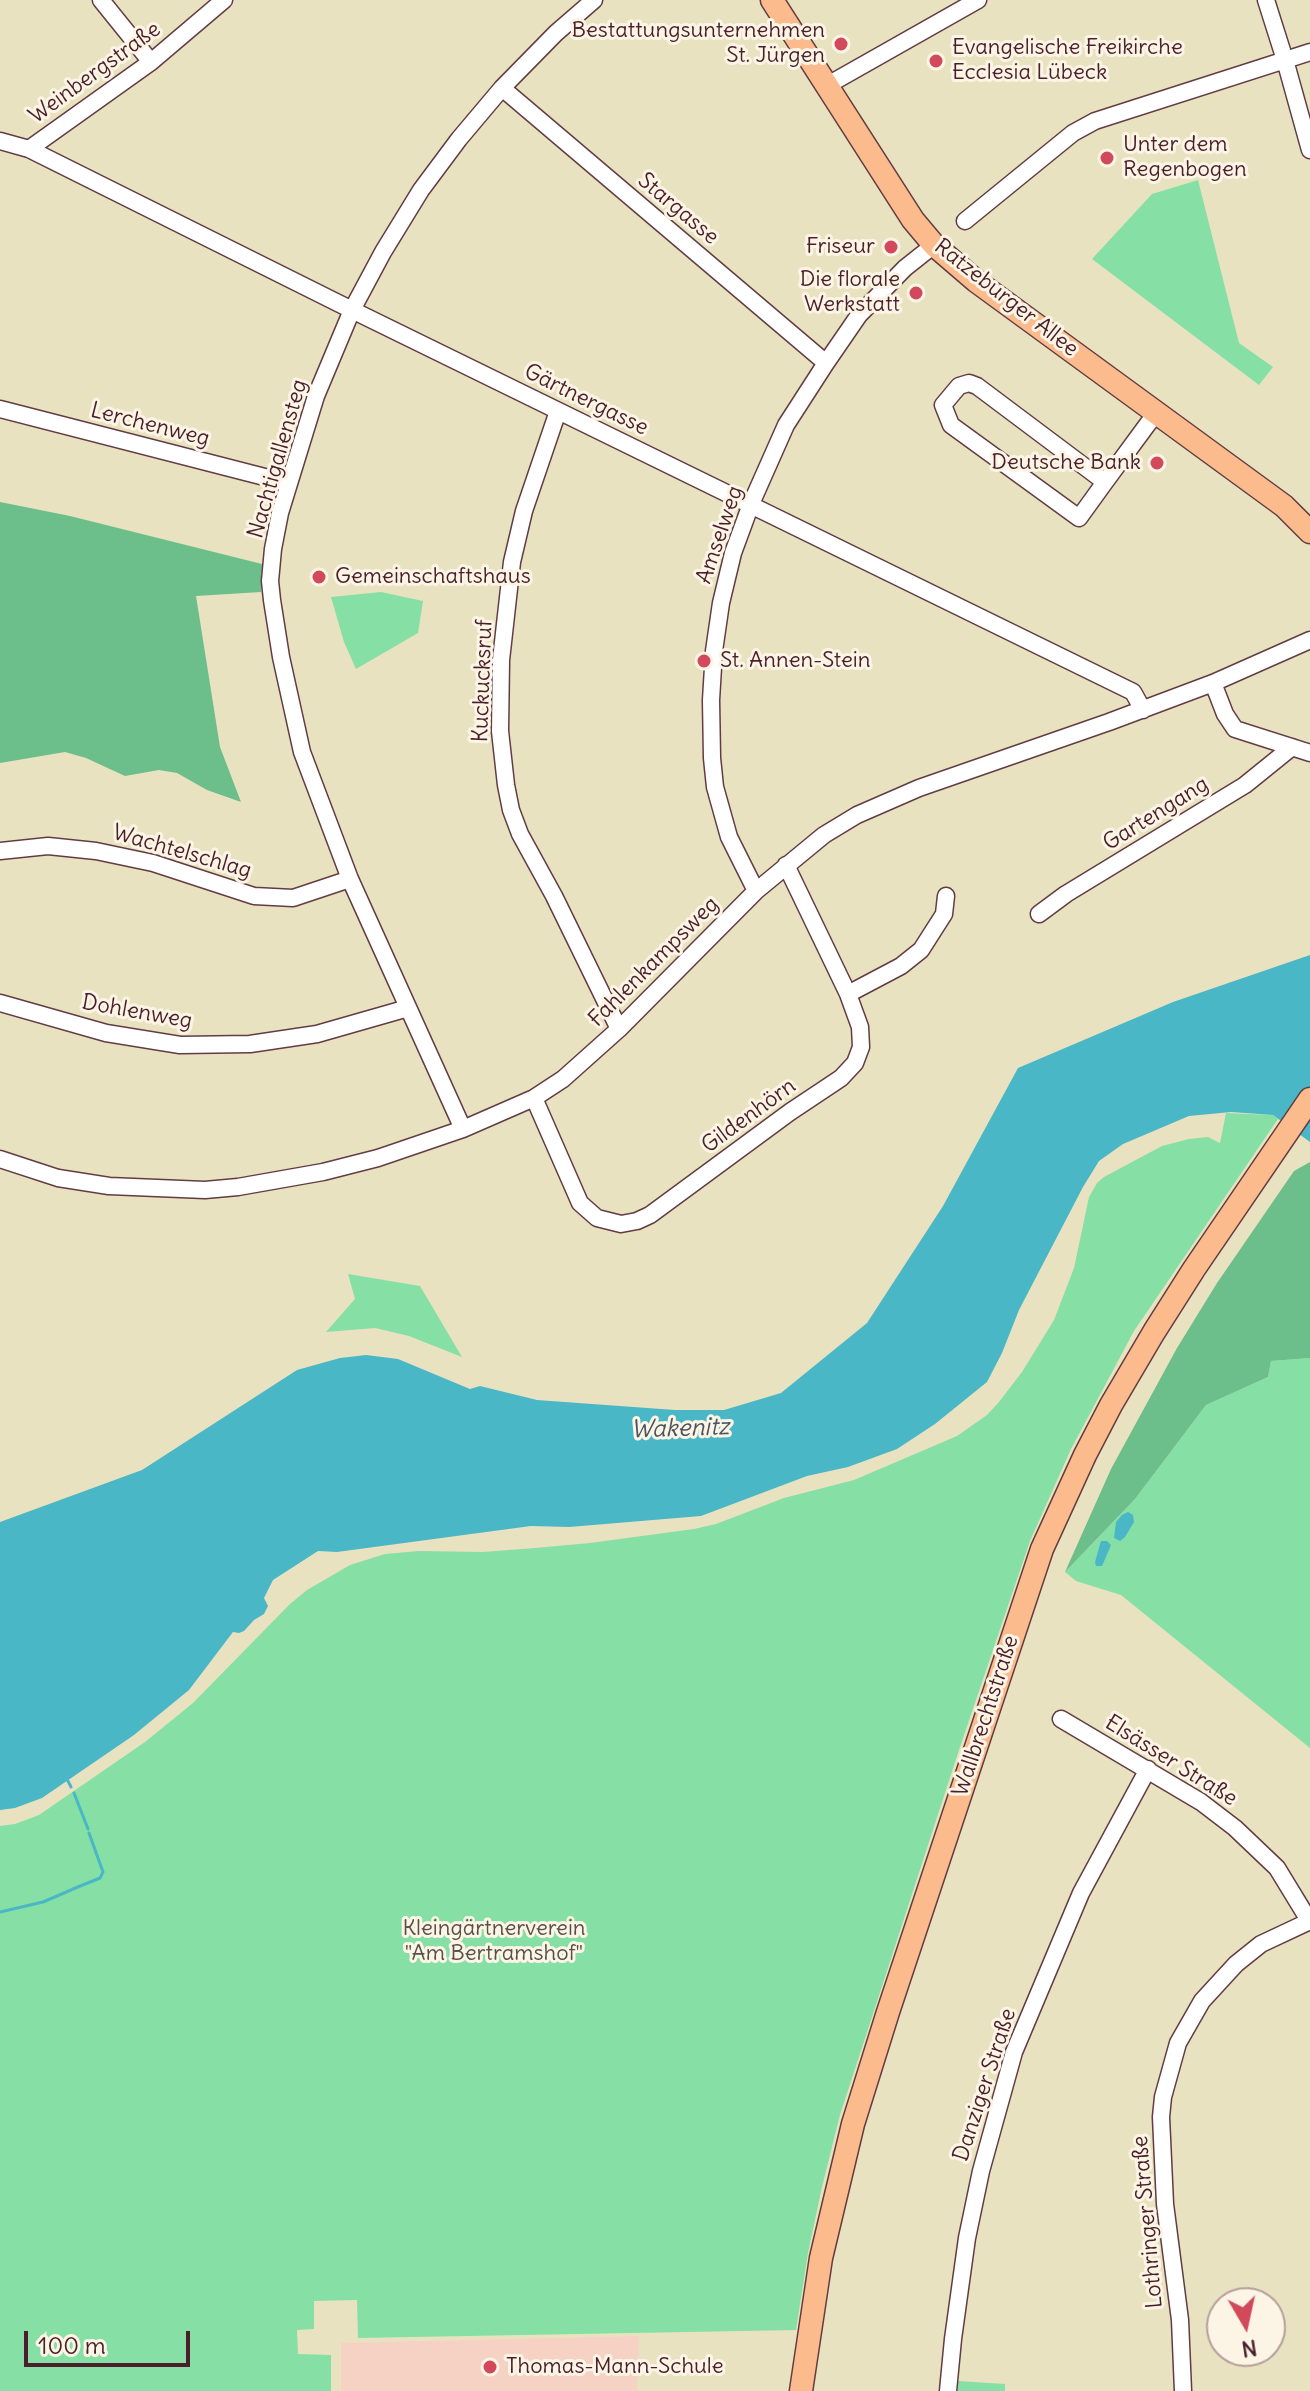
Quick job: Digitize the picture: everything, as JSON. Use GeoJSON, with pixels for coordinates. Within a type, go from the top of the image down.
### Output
{"type":"FeatureCollection","features":[{"type":"Feature","properties":{"kind":"main road","name":"Ratzeburger Allee"},"geometry":{"type":"LineString","coordinates":[[772,0],[913,220],[934,245],[976,281],[1284,506],[1310,532]]}},
{"type":"Feature","properties":{"kind":"main road","name":"Wallbrechtstraße"},"geometry":{"type":"LineString","coordinates":[[813,2391],[833,2260],[865,2131],[1054,1554],[1123,1411],[1310,1099]]}},
{"type":"Feature","properties":{"kind":"main road","name":"Wallbrechtstraße"},"geometry":{"type":"LineString","coordinates":[[801,2391],[821,2258],[853,2124],[1042,1549],[1111,1405],[1194,1269],[1310,1125]]}},
{"type":"Feature","properties":{"kind":"street"},"geometry":{"type":"LineString","coordinates":[[101,0],[151,62]]}},
{"type":"Feature","properties":{"kind":"street","name":"Weinbergstraße"},"geometry":{"type":"LineString","coordinates":[[29,149],[151,62],[224,0]]}},
{"type":"Feature","properties":{"kind":"street","name":"Nachtigallensteg"},"geometry":{"type":"LineString","coordinates":[[463,1129],[350,879],[302,752],[272,600],[273,549],[288,483],[316,396],[352,310],[383,252],[421,190],[459,139],[502,88],[556,33],[594,0]]}},
{"type":"Feature","properties":{"kind":"street"},"geometry":{"type":"LineString","coordinates":[[826,86],[978,0]]}},
{"type":"Feature","properties":{"kind":"street"},"geometry":{"type":"LineString","coordinates":[[1266,0],[1310,150]]}},
{"type":"Feature","properties":{"kind":"street"},"geometry":{"type":"LineString","coordinates":[[965,221],[1073,133],[1095,121],[1310,52]]}},
{"type":"Feature","properties":{"kind":"street","name":"Stargasse"},"geometry":{"type":"LineString","coordinates":[[502,88],[826,363]]}},
{"type":"Feature","properties":{"kind":"street","name":"Gärtnergasse"},"geometry":{"type":"LineString","coordinates":[[0,141],[29,149],[1133,692],[1143,710]]}},
{"type":"Feature","properties":{"kind":"street","name":"Amselweg"},"geometry":{"type":"LineString","coordinates":[[756,891],[737,857],[723,817],[715,787],[711,730],[714,651],[733,553],[786,425],[826,363],[859,315],[905,268],[934,245]]}},
{"type":"Feature","properties":{"kind":"street"},"geometry":{"type":"LineString","coordinates":[[1105,482],[977,386],[969,383],[959,386],[943,405],[951,425],[1079,518],[1157,412]]}},
{"type":"Feature","properties":{"kind":"street","name":"Lerchenweg"},"geometry":{"type":"LineString","coordinates":[[0,409],[288,483]]}},
{"type":"Feature","properties":{"kind":"street","name":"Kuckucksruf"},"geometry":{"type":"LineString","coordinates":[[558,411],[524,511],[512,562],[501,660],[500,731],[506,785],[520,834],[619,1029]]}},
{"type":"Feature","properties":{"kind":"street","name":"Fahlenkampsweg"},"geometry":{"type":"LineString","coordinates":[[0,1159],[58,1178],[109,1186],[205,1190],[323,1172],[378,1158],[463,1129],[534,1098],[563,1079],[619,1029],[756,891],[824,835],[857,815],[919,788],[1213,683],[1310,640]]}},
{"type":"Feature","properties":{"kind":"street"},"geometry":{"type":"LineString","coordinates":[[1213,683],[1225,714],[1235,729],[1310,753]]}},
{"type":"Feature","properties":{"kind":"street","name":"Gartengang"},"geometry":{"type":"LineString","coordinates":[[1039,914],[1066,894],[1245,785],[1292,747]]}},
{"type":"Feature","properties":{"kind":"street","name":"Wachtelschlag"},"geometry":{"type":"LineString","coordinates":[[0,851],[48,846],[96,851],[153,863],[254,896],[293,898],[350,879]]}},
{"type":"Feature","properties":{"kind":"street","name":"Gildenhörn"},"geometry":{"type":"LineString","coordinates":[[534,1098],[580,1203],[597,1218],[621,1224],[637,1221],[679,1195],[780,1119],[841,1078],[855,1063],[861,1047],[860,1027],[848,994],[786,865]]}},
{"type":"Feature","properties":{"kind":"street"},"geometry":{"type":"LineString","coordinates":[[848,994],[901,966],[921,950],[944,914],[946,896]]}},
{"type":"Feature","properties":{"kind":"street","name":"Dohlenweg"},"geometry":{"type":"LineString","coordinates":[[0,1003],[106,1033],[180,1045],[250,1044],[304,1036],[408,1008]]}},
{"type":"Feature","properties":{"kind":"street","name":"Elsässer Straße"},"geometry":{"type":"LineString","coordinates":[[1061,1719],[1201,1802],[1235,1828],[1277,1868],[1310,1921]]}},
{"type":"Feature","properties":{"kind":"street","name":"Danziger Straße"},"geometry":{"type":"LineString","coordinates":[[948,2391],[972,2211],[1014,2052],[1081,1893],[1148,1769]]}},
{"type":"Feature","properties":{"kind":"street","name":"Lothringer Straße"},"geometry":{"type":"LineString","coordinates":[[1183,2391],[1180,2320],[1165,2204],[1163,2097],[1178,2043],[1202,2001],[1236,1964],[1261,1944],[1310,1921]]}},
{"type":"Feature","properties":{"kind":"shaded area","name":"Thomas-Mann-Schule"},"geometry":{"type":"Polygon","coordinates":[[[639,2336],[637,2391],[341,2391],[341,2343],[639,2336]]]}},
{"type":"Feature","properties":{"kind":"green space"},"geometry":{"type":"Polygon","coordinates":[[[1198,180],[1239,343],[1273,367],[1259,385],[1092,259],[1152,194],[1198,180]]]}},
{"type":"Feature","properties":{"kind":"green space"},"geometry":{"type":"Polygon","coordinates":[[[0,502],[70,516],[262,564],[261,592],[196,596],[220,747],[241,802],[207,790],[177,773],[159,770],[125,776],[65,752],[0,763],[0,502]]]}},
{"type":"Feature","properties":{"kind":"green space"},"geometry":{"type":"Polygon","coordinates":[[[381,592],[423,601],[418,633],[356,669],[344,642],[331,597],[381,592]]]}},
{"type":"Feature","properties":{"kind":"green space","name":"Kleingärtnerverein \"Am Bertramshof\""},"geometry":{"type":"Polygon","coordinates":[[[1226,1113],[1273,1115],[1278,1119],[1134,1331],[1071,1449],[1030,1541],[840,2115],[808,2253],[796,2330],[358,2338],[357,2300],[314,2301],[314,2329],[297,2330],[298,2354],[331,2355],[331,2391],[0,2391],[0,1826],[39,1815],[145,1742],[193,1703],[290,1604],[307,1590],[350,1565],[385,1554],[535,1548],[694,1529],[716,1524],[784,1498],[854,1480],[957,1436],[987,1415],[999,1402],[1054,1320],[1074,1268],[1089,1197],[1097,1183],[1162,1146],[1208,1137],[1220,1143],[1226,1113]]]}},
{"type":"Feature","properties":{"kind":"green space"},"geometry":{"type":"Polygon","coordinates":[[[1310,1162],[1310,1358],[1271,1361],[1268,1377],[1206,1405],[1135,1499],[1065,1572],[1111,1469],[1177,1348],[1217,1283],[1294,1171],[1310,1162]]]}},
{"type":"Feature","properties":{"kind":"green space"},"geometry":{"type":"Polygon","coordinates":[[[348,1274],[420,1286],[462,1357],[409,1336],[375,1328],[326,1332],[355,1299],[348,1274]]]}},
{"type":"Feature","properties":{"kind":"green space"},"geometry":{"type":"Polygon","coordinates":[[[1310,1358],[1310,1748],[1121,1595],[1076,1581],[1065,1572],[1135,1499],[1206,1405],[1268,1377],[1271,1361],[1310,1358]]]}},
{"type":"Feature","properties":{"kind":"green space"},"geometry":{"type":"Polygon","coordinates":[[[942,2380],[1005,2384],[1005,2391],[942,2391],[942,2380]]]}},
{"type":"Feature","properties":{"kind":"water","name":"Wakenitz"},"geometry":{"type":"Polygon","coordinates":[[[1310,955],[1310,1142],[1273,1115],[1231,1112],[1189,1116],[1123,1144],[1099,1161],[1019,1310],[987,1382],[935,1424],[897,1449],[848,1467],[807,1476],[701,1516],[569,1527],[531,1526],[337,1552],[318,1551],[273,1580],[264,1598],[268,1606],[264,1614],[244,1631],[233,1632],[189,1690],[134,1735],[42,1798],[0,1810],[0,1522],[142,1470],[297,1370],[340,1358],[366,1355],[398,1359],[470,1389],[480,1386],[537,1400],[675,1410],[724,1410],[781,1393],[867,1323],[943,1206],[1018,1068],[1173,1002],[1310,955]]]}},
{"type":"Feature","properties":{"kind":"water"},"geometry":{"type":"Polygon","coordinates":[[[1128,1512],[1133,1515],[1134,1522],[1120,1541],[1114,1538],[1116,1522],[1128,1512]]]}},
{"type":"Feature","properties":{"kind":"water"},"geometry":{"type":"Polygon","coordinates":[[[1101,1541],[1111,1545],[1102,1566],[1096,1566],[1095,1562],[1101,1541]]]}},
{"type":"Feature","properties":{"kind":"waterway"},"geometry":{"type":"LineString","coordinates":[[68,1781],[71,1787]]}},
{"type":"Feature","properties":{"kind":"waterway"},"geometry":{"type":"LineString","coordinates":[[74,1793],[88,1829]]}},
{"type":"Feature","properties":{"kind":"waterway"},"geometry":{"type":"LineString","coordinates":[[73,1889],[100,1878],[103,1872],[89,1833]]}},
{"type":"Feature","properties":{"kind":"waterway"},"geometry":{"type":"LineString","coordinates":[[0,1912],[43,1902],[71,1890]]}},
{"type":"Feature","properties":{"kind":"place","name":"Bestattungsunternehmen St. Jürgen"},"geometry":{"type":"Point","coordinates":[841,44]}},
{"type":"Feature","properties":{"kind":"place","name":"Evangelische Freikirche Ecclesia Lübeck"},"geometry":{"type":"Point","coordinates":[936,61]}},
{"type":"Feature","properties":{"kind":"place","name":"Unter dem Regenbogen"},"geometry":{"type":"Point","coordinates":[1107,158]}},
{"type":"Feature","properties":{"kind":"place","name":"Friseur"},"geometry":{"type":"Point","coordinates":[891,247]}},
{"type":"Feature","properties":{"kind":"place","name":"Die florale Werkstatt"},"geometry":{"type":"Point","coordinates":[916,293]}},
{"type":"Feature","properties":{"kind":"place","name":"Deutsche Bank"},"geometry":{"type":"Point","coordinates":[1157,463]}},
{"type":"Feature","properties":{"kind":"place","name":"Gemeinschaftshaus"},"geometry":{"type":"Point","coordinates":[319,577]}},
{"type":"Feature","properties":{"kind":"place","name":"St. Annen-Stein"},"geometry":{"type":"Point","coordinates":[704,661]}},
{"type":"Feature","properties":{"kind":"place","name":"Thomas-Mann-Schule"},"geometry":{"type":"Point","coordinates":[490,2367]}}]}
